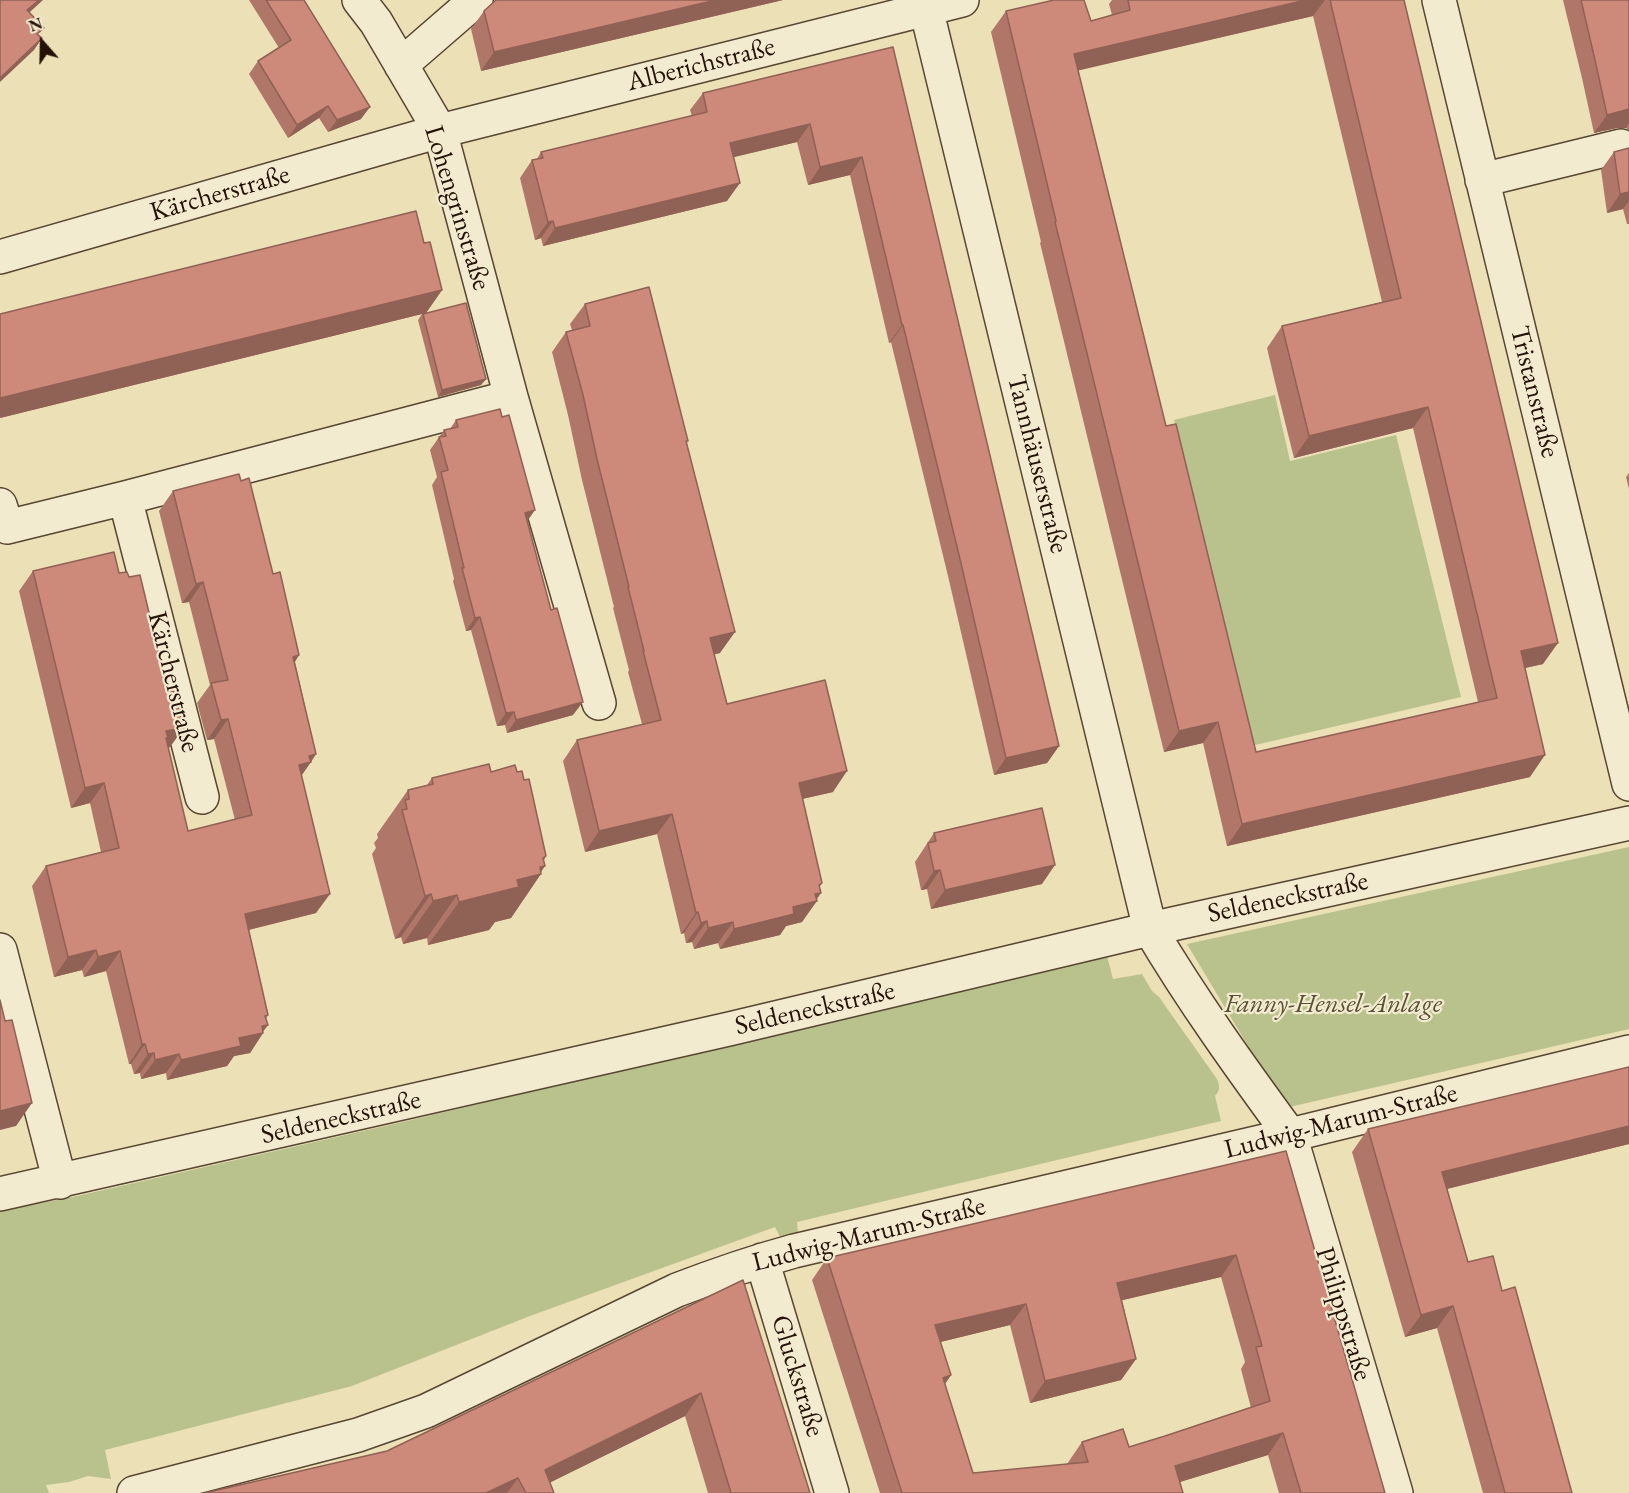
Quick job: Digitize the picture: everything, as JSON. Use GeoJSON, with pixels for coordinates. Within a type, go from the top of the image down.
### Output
{"type":"FeatureCollection","features":[{"type":"Feature","properties":{"kind":"street","name":"Lohengrinstraße"},"geometry":{"type":"LineString","coordinates":[[359,0],[376,22],[440,131],[511,397],[599,703]]}},
{"type":"Feature","properties":{"kind":"street"},"geometry":{"type":"LineString","coordinates":[[401,64],[476,0]]}},
{"type":"Feature","properties":{"kind":"street","name":"Alberichstraße"},"geometry":{"type":"LineString","coordinates":[[440,131],[925,4],[962,0]]}},
{"type":"Feature","properties":{"kind":"street","name":"Tristanstraße"},"geometry":{"type":"LineString","coordinates":[[1439,0],[1629,784]]}},
{"type":"Feature","properties":{"kind":"street","name":"Tannhäuserstraße"},"geometry":{"type":"LineString","coordinates":[[925,4],[1150,928],[1176,973],[1290,1135]]}},
{"type":"Feature","properties":{"kind":"street","name":"Kärcherstraße"},"geometry":{"type":"LineString","coordinates":[[0,257],[440,131]]}},
{"type":"Feature","properties":{"kind":"street"},"geometry":{"type":"LineString","coordinates":[[1482,180],[1621,146]]}},
{"type":"Feature","properties":{"kind":"street"},"geometry":{"type":"LineString","coordinates":[[0,505],[7,527],[511,397]]}},
{"type":"Feature","properties":{"kind":"street","name":"Kärcherstraße"},"geometry":{"type":"LineString","coordinates":[[125,498],[202,797]]}},
{"type":"Feature","properties":{"kind":"street","name":"Seldeneckstraße"},"geometry":{"type":"LineString","coordinates":[[0,1194],[729,1029],[1150,928],[1629,823]]}},
{"type":"Feature","properties":{"kind":"street"},"geometry":{"type":"LineString","coordinates":[[0,950],[60,1182]]}},
{"type":"Feature","properties":{"kind":"street","name":"Ludwig-Marum-Straße"},"geometry":{"type":"LineString","coordinates":[[134,1493],[358,1435],[426,1411],[677,1290],[762,1260],[1629,1052]]}},
{"type":"Feature","properties":{"kind":"street","name":"Philippstraße"},"geometry":{"type":"LineString","coordinates":[[1290,1135],[1396,1493]]}},
{"type":"Feature","properties":{"kind":"street","name":"Gluckstraße"},"geometry":{"type":"LineString","coordinates":[[762,1260],[832,1493]]}},
{"type":"Feature","properties":{"kind":"green space"},"geometry":{"type":"Polygon","coordinates":[[[1275,395],[1290,461],[1396,435],[1461,697],[1251,746],[1174,420],[1275,395]]]}},
{"type":"Feature","properties":{"kind":"green space","name":"Fanny-Hensel-Anlage"},"geometry":{"type":"Polygon","coordinates":[[[1629,847],[1629,1029],[1285,1108],[1187,944],[1629,847]]]}},
{"type":"Feature","properties":{"kind":"green space"},"geometry":{"type":"Polygon","coordinates":[[[1107,956],[1113,979],[1142,974],[1217,1079],[1219,1088],[1215,1096],[1221,1121],[797,1222],[798,1232],[780,1237],[775,1227],[530,1316],[352,1386],[105,1450],[111,1479],[88,1476],[69,1482],[46,1485],[49,1493],[0,1493],[0,1211],[77,1196],[398,1123],[1107,956]]]}},
{"type":"Feature","properties":{"kind":"building"},"geometry":{"type":"Polygon","coordinates":[[[0,0],[39,0],[27,10],[44,28],[37,34],[42,38],[0,78],[0,0]]]}},
{"type":"Feature","properties":{"kind":"building"},"geometry":{"type":"Polygon","coordinates":[[[266,0],[304,0],[370,107],[337,120],[328,106],[297,125],[258,61],[291,40],[266,0]]]}},
{"type":"Feature","properties":{"kind":"building"},"geometry":{"type":"Polygon","coordinates":[[[496,0],[716,0],[494,52],[484,11],[496,0]]]}},
{"type":"Feature","properties":{"kind":"building"},"geometry":{"type":"Polygon","coordinates":[[[1054,0],[1084,0],[1091,21],[1130,10],[1128,0],[1306,0],[1074,54],[1166,426],[1176,424],[1256,752],[1497,698],[1428,407],[1309,436],[1282,326],[1401,298],[1330,0],[1404,0],[1558,643],[1521,651],[1545,755],[1242,824],[1218,722],[1179,731],[1006,11],[1054,0]]]}},
{"type":"Feature","properties":{"kind":"building"},"geometry":{"type":"Polygon","coordinates":[[[1581,0],[1629,0],[1629,109],[1607,115],[1581,0]]]}},
{"type":"Feature","properties":{"kind":"building"},"geometry":{"type":"Polygon","coordinates":[[[893,47],[1059,746],[1006,758],[862,157],[820,167],[810,124],[730,143],[740,183],[555,228],[553,221],[548,222],[532,160],[543,158],[541,152],[707,112],[703,93],[893,47]]]}},
{"type":"Feature","properties":{"kind":"building"},"geometry":{"type":"Polygon","coordinates":[[[1629,148],[1629,192],[1620,194],[1614,152],[1629,148]]]}},
{"type":"Feature","properties":{"kind":"building"},"geometry":{"type":"Polygon","coordinates":[[[416,211],[424,243],[430,242],[442,290],[0,398],[0,314],[416,211]]]}},
{"type":"Feature","properties":{"kind":"building"},"geometry":{"type":"Polygon","coordinates":[[[649,287],[735,632],[710,638],[727,704],[825,680],[847,771],[799,783],[822,883],[819,885],[821,893],[815,894],[817,901],[793,907],[794,914],[734,929],[733,922],[708,928],[707,921],[701,923],[698,912],[696,913],[672,814],[599,831],[577,740],[661,720],[566,332],[590,326],[585,304],[649,287]]]}},
{"type":"Feature","properties":{"kind":"building"},"geometry":{"type":"Polygon","coordinates":[[[466,303],[486,379],[442,390],[423,314],[466,303]]]}},
{"type":"Feature","properties":{"kind":"building"},"geometry":{"type":"Polygon","coordinates":[[[500,409],[502,417],[509,415],[535,510],[525,513],[551,610],[557,608],[583,702],[516,720],[514,712],[506,713],[480,617],[475,618],[441,472],[448,470],[439,437],[446,436],[444,430],[458,427],[456,420],[500,409]]]}},
{"type":"Feature","properties":{"kind":"building"},"geometry":{"type":"Polygon","coordinates":[[[239,474],[241,481],[249,478],[273,574],[280,572],[299,655],[293,657],[316,754],[309,756],[311,762],[299,765],[330,894],[245,914],[268,1015],[265,1016],[268,1025],[262,1026],[263,1033],[239,1038],[241,1046],[181,1060],[179,1054],[155,1060],[154,1053],[148,1054],[145,1044],[142,1044],[120,951],[98,957],[96,950],[68,957],[46,866],[119,848],[104,783],[85,788],[33,571],[114,552],[119,573],[127,572],[129,577],[140,575],[168,692],[174,691],[184,728],[166,731],[168,738],[166,738],[188,831],[252,815],[228,719],[221,720],[211,683],[228,680],[203,582],[196,584],[173,491],[239,474]]]}},
{"type":"Feature","properties":{"kind":"building"},"geometry":{"type":"Polygon","coordinates":[[[489,764],[491,772],[515,765],[517,772],[522,771],[524,780],[529,779],[546,856],[543,858],[545,866],[540,867],[541,874],[517,880],[519,887],[459,902],[457,895],[433,901],[431,894],[425,896],[402,810],[407,809],[405,800],[409,799],[408,790],[433,784],[432,778],[489,764]]]}},
{"type":"Feature","properties":{"kind":"building"},"geometry":{"type":"Polygon","coordinates":[[[1042,808],[1055,865],[945,890],[940,870],[934,871],[928,843],[936,841],[934,833],[1042,808]]]}},
{"type":"Feature","properties":{"kind":"building"},"geometry":{"type":"Polygon","coordinates":[[[0,1000],[5,1021],[12,1020],[32,1103],[0,1111],[0,1000]]]}},
{"type":"Feature","properties":{"kind":"building"},"geometry":{"type":"Polygon","coordinates":[[[1629,1067],[1629,1126],[1442,1172],[1468,1262],[1493,1256],[1502,1291],[1515,1287],[1572,1493],[1505,1493],[1453,1306],[1421,1315],[1368,1129],[1629,1067]]]}},
{"type":"Feature","properties":{"kind":"building"},"geometry":{"type":"Polygon","coordinates":[[[1286,1151],[1385,1493],[1301,1493],[1283,1433],[1175,1466],[1183,1493],[902,1493],[827,1258],[1286,1151]],[[1236,1255],[1117,1283],[1136,1359],[1045,1381],[1026,1304],[935,1325],[951,1375],[943,1378],[973,1473],[1088,1462],[1082,1442],[1123,1429],[1129,1447],[1270,1401],[1256,1347],[1262,1346],[1236,1255]]]}},
{"type":"Feature","properties":{"kind":"building"},"geometry":{"type":"Polygon","coordinates":[[[743,1280],[810,1493],[731,1493],[701,1393],[545,1470],[554,1493],[526,1493],[518,1478],[486,1493],[205,1493],[387,1451],[743,1280]]]}}]}
